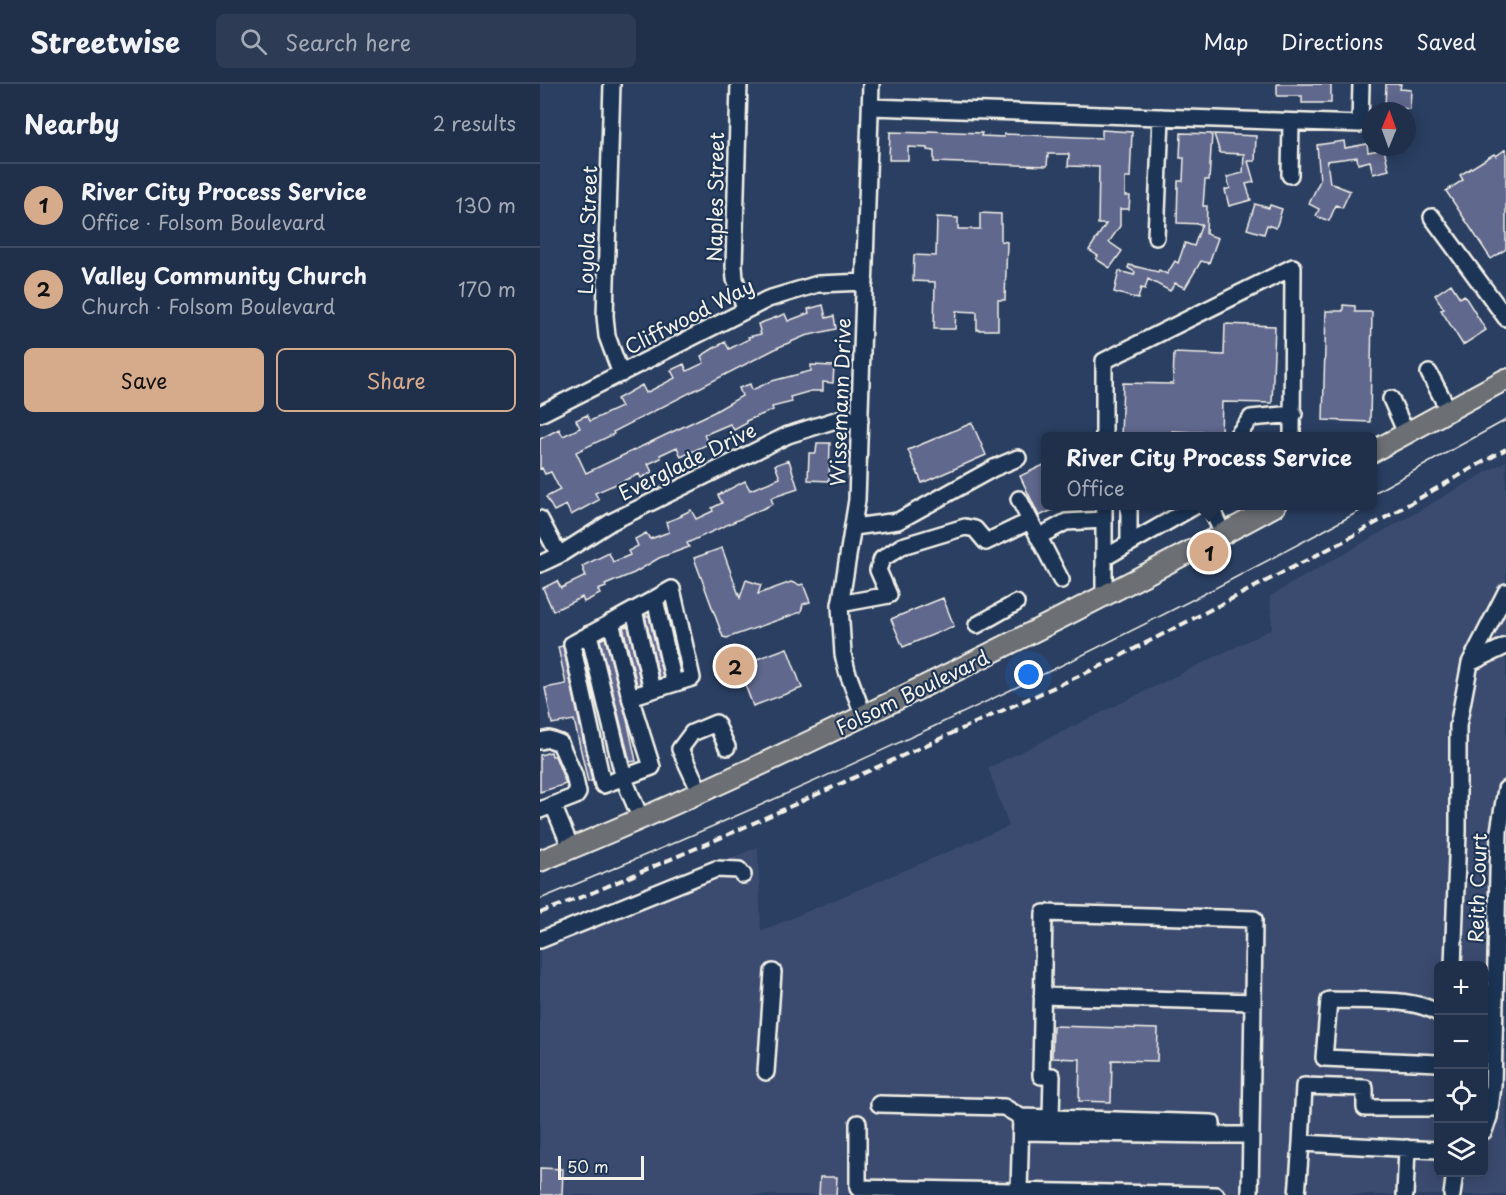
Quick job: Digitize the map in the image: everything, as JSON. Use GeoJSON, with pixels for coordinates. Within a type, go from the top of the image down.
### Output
{"type":"FeatureCollection","features":[{"type":"Feature","properties":{"kind":"main road"},"geometry":{"type":"LineString","coordinates":[[1377,449],[1506,379]]}},
{"type":"Feature","properties":{"kind":"main road","name":"Folsom Boulevard"},"geometry":{"type":"LineString","coordinates":[[540,861],[641,819],[864,717],[1104,596],[1268,510]]}},
{"type":"Feature","properties":{"kind":"street","name":"Loyola Street"},"geometry":{"type":"LineString","coordinates":[[612,84],[605,316],[612,354],[621,374]]}},
{"type":"Feature","properties":{"kind":"street","name":"Naples Street"},"geometry":{"type":"LineString","coordinates":[[739,84],[734,266],[737,286],[745,309]]}},
{"type":"Feature","properties":{"kind":"street","name":"Wissemann Drive"},"geometry":{"type":"LineString","coordinates":[[864,717],[843,654],[840,604],[857,500],[871,84]]}},
{"type":"Feature","properties":{"kind":"street"},"geometry":{"type":"LineString","coordinates":[[871,107],[1360,124],[1361,84]]}},
{"type":"Feature","properties":{"kind":"street"},"geometry":{"type":"LineString","coordinates":[[1156,237],[1161,117]]}},
{"type":"Feature","properties":{"kind":"street"},"geometry":{"type":"LineString","coordinates":[[1290,175],[1291,122]]}},
{"type":"Feature","properties":{"kind":"street"},"geometry":{"type":"LineString","coordinates":[[1432,217],[1506,318]]}},
{"type":"Feature","properties":{"kind":"street"},"geometry":{"type":"LineString","coordinates":[[1104,432],[1104,361],[1293,267],[1292,432]]}},
{"type":"Feature","properties":{"kind":"street","name":"Cliffwood Way"},"geometry":{"type":"LineString","coordinates":[[540,414],[745,309],[790,291],[818,285],[865,282]]}},
{"type":"Feature","properties":{"kind":"street"},"geometry":{"type":"LineString","coordinates":[[1429,373],[1449,411]]}},
{"type":"Feature","properties":{"kind":"street"},"geometry":{"type":"LineString","coordinates":[[1391,399],[1406,433]]}},
{"type":"Feature","properties":{"kind":"street"},"geometry":{"type":"LineString","coordinates":[[1240,432],[1251,418],[1294,414]]}},
{"type":"Feature","properties":{"kind":"street","name":"Everglade Drive"},"geometry":{"type":"LineString","coordinates":[[540,564],[559,555],[611,522],[788,435],[842,418],[860,421]]}},
{"type":"Feature","properties":{"kind":"street"},"geometry":{"type":"LineString","coordinates":[[854,527],[898,521],[994,468],[1018,458]]}},
{"type":"Feature","properties":{"kind":"street"},"geometry":{"type":"LineString","coordinates":[[1018,499],[1061,580]]}},
{"type":"Feature","properties":{"kind":"street"},"geometry":{"type":"LineString","coordinates":[[1129,510],[1129,544]]}},
{"type":"Feature","properties":{"kind":"street"},"geometry":{"type":"LineString","coordinates":[[1104,558],[1188,510]]}},
{"type":"Feature","properties":{"kind":"street"},"geometry":{"type":"LineString","coordinates":[[1212,510],[1223,534]]}},
{"type":"Feature","properties":{"kind":"street"},"geometry":{"type":"LineString","coordinates":[[1038,537],[1066,522],[1104,513],[1104,596]]}},
{"type":"Feature","properties":{"kind":"street"},"geometry":{"type":"LineString","coordinates":[[540,519],[559,555]]}},
{"type":"Feature","properties":{"kind":"street"},"geometry":{"type":"LineString","coordinates":[[840,604],[889,595],[878,570],[882,559],[902,546],[965,527],[975,529],[986,542],[1030,521]]}},
{"type":"Feature","properties":{"kind":"street"},"geometry":{"type":"LineString","coordinates":[[1453,961],[1458,832],[1458,726],[1470,663],[1506,592]]}},
{"type":"Feature","properties":{"kind":"street"},"geometry":{"type":"LineString","coordinates":[[611,622],[630,697],[652,767],[603,785],[572,644],[611,622],[655,599],[674,683],[630,697]]}},
{"type":"Feature","properties":{"kind":"street"},"geometry":{"type":"LineString","coordinates":[[977,625],[1016,603]]}},
{"type":"Feature","properties":{"kind":"street"},"geometry":{"type":"LineString","coordinates":[[634,610],[652,690]]}},
{"type":"Feature","properties":{"kind":"street"},"geometry":{"type":"LineString","coordinates":[[589,634],[624,779],[641,819]]}},
{"type":"Feature","properties":{"kind":"street"},"geometry":{"type":"LineString","coordinates":[[1470,663],[1506,646]]}},
{"type":"Feature","properties":{"kind":"street"},"geometry":{"type":"LineString","coordinates":[[700,792],[680,749],[692,733],[716,723],[727,747]]}},
{"type":"Feature","properties":{"kind":"street"},"geometry":{"type":"LineString","coordinates":[[540,741],[549,739],[560,743],[578,787],[576,796],[547,808],[571,848]]}},
{"type":"Feature","properties":{"kind":"street","name":"Reith Court"},"geometry":{"type":"LineString","coordinates":[[1488,1102],[1492,1086],[1501,941],[1499,831],[1504,814],[1506,789]]}},
{"type":"Feature","properties":{"kind":"street"},"geometry":{"type":"LineString","coordinates":[[540,940],[716,869],[739,870],[743,875]]}},
{"type":"Feature","properties":{"kind":"street"},"geometry":{"type":"LineString","coordinates":[[1051,1118],[1052,1076],[1041,1076],[1044,913],[1254,919],[1250,1195]]}},
{"type":"Feature","properties":{"kind":"street"},"geometry":{"type":"LineString","coordinates":[[766,1072],[772,972]]}},
{"type":"Feature","properties":{"kind":"street"},"geometry":{"type":"LineString","coordinates":[[1042,996],[1253,1002]]}},
{"type":"Feature","properties":{"kind":"street"},"geometry":{"type":"LineString","coordinates":[[1434,1010],[1411,1003],[1329,1000],[1324,1058],[1434,1063]]}},
{"type":"Feature","properties":{"kind":"street"},"geometry":{"type":"LineString","coordinates":[[1297,1195],[1304,1086],[1365,1088],[1365,1108],[1434,1108]]}},
{"type":"Feature","properties":{"kind":"street"},"geometry":{"type":"LineString","coordinates":[[879,1104],[1004,1107],[1021,1125],[1251,1135]]}},
{"type":"Feature","properties":{"kind":"street"},"geometry":{"type":"LineString","coordinates":[[1021,1125],[1051,1118],[1212,1123],[1212,1135]]}},
{"type":"Feature","properties":{"kind":"street"},"geometry":{"type":"LineString","coordinates":[[858,1124],[858,1188],[1016,1193],[1216,1195]]}},
{"type":"Feature","properties":{"kind":"street"},"geometry":{"type":"LineString","coordinates":[[1016,1193],[1021,1125]]}},
{"type":"Feature","properties":{"kind":"street"},"geometry":{"type":"LineString","coordinates":[[1301,1143],[1434,1150]]}},
{"type":"Feature","properties":{"kind":"street"},"geometry":{"type":"LineString","coordinates":[[1405,1195],[1407,1148]]}},
{"type":"Feature","properties":{"kind":"street"},"geometry":{"type":"LineString","coordinates":[[1452,1195],[1454,1177]]}},
{"type":"Feature","properties":{"kind":"shaded area"},"geometry":{"type":"Polygon","coordinates":[[[1506,461],[1506,1195],[540,1195],[540,935],[758,847],[761,931],[1009,826],[988,768],[1272,629],[1270,596],[1506,461]]]}},
{"type":"Feature","properties":{"kind":"building"},"geometry":{"type":"Polygon","coordinates":[[[1277,84],[1331,84],[1331,103],[1302,103],[1302,96],[1277,96],[1277,84]]]}},
{"type":"Feature","properties":{"kind":"building"},"geometry":{"type":"Polygon","coordinates":[[[1386,84],[1401,84],[1400,89],[1411,90],[1410,102],[1385,102],[1386,84]]]}},
{"type":"Feature","properties":{"kind":"building"},"geometry":{"type":"Polygon","coordinates":[[[1102,130],[1132,132],[1130,178],[1125,178],[1125,196],[1130,196],[1129,209],[1120,209],[1120,226],[1109,242],[1122,251],[1110,268],[1096,259],[1098,256],[1089,250],[1106,224],[1098,224],[1099,167],[1068,166],[1069,154],[1048,154],[1047,166],[934,162],[934,151],[927,150],[927,148],[908,147],[908,160],[889,160],[890,132],[928,133],[928,131],[982,133],[981,136],[1004,137],[1004,134],[1102,138],[1102,130]]]}},
{"type":"Feature","properties":{"kind":"building"},"geometry":{"type":"Polygon","coordinates":[[[1181,133],[1212,134],[1209,180],[1205,180],[1203,206],[1207,206],[1206,234],[1218,238],[1209,263],[1201,261],[1185,288],[1175,283],[1170,291],[1148,279],[1145,289],[1141,288],[1138,299],[1114,292],[1119,271],[1134,275],[1135,272],[1128,268],[1129,265],[1158,272],[1159,270],[1167,274],[1175,261],[1178,263],[1185,243],[1194,246],[1202,224],[1177,223],[1178,181],[1183,181],[1184,158],[1180,158],[1181,133]]]}},
{"type":"Feature","properties":{"kind":"building"},"geometry":{"type":"Polygon","coordinates":[[[1214,134],[1256,136],[1255,161],[1248,161],[1254,182],[1246,184],[1251,200],[1229,206],[1225,190],[1230,188],[1227,177],[1243,173],[1244,154],[1220,153],[1214,134]]]}},
{"type":"Feature","properties":{"kind":"building"},"geometry":{"type":"Polygon","coordinates":[[[1344,141],[1345,148],[1362,145],[1362,156],[1386,156],[1389,170],[1373,174],[1370,161],[1358,164],[1357,157],[1327,161],[1330,183],[1350,191],[1342,208],[1336,205],[1329,221],[1316,216],[1319,209],[1309,204],[1320,180],[1317,145],[1344,141]]]}},
{"type":"Feature","properties":{"kind":"building"},"geometry":{"type":"Polygon","coordinates":[[[1506,149],[1506,249],[1491,259],[1446,191],[1463,180],[1460,175],[1506,149]]]}},
{"type":"Feature","properties":{"kind":"building"},"geometry":{"type":"Polygon","coordinates":[[[1255,204],[1282,209],[1276,228],[1267,225],[1264,234],[1247,229],[1255,204]]]}},
{"type":"Feature","properties":{"kind":"building"},"geometry":{"type":"Polygon","coordinates":[[[980,213],[1001,214],[1001,241],[1007,242],[1005,300],[998,300],[998,330],[977,330],[977,312],[956,311],[955,329],[934,329],[935,282],[913,281],[914,255],[936,256],[937,217],[958,218],[958,229],[980,229],[980,213]]]}},
{"type":"Feature","properties":{"kind":"building"},"geometry":{"type":"Polygon","coordinates":[[[1451,284],[1460,298],[1464,295],[1486,330],[1463,345],[1441,310],[1444,309],[1435,295],[1451,284]]]}},
{"type":"Feature","properties":{"kind":"building"},"geometry":{"type":"Polygon","coordinates":[[[823,305],[826,318],[834,316],[836,329],[805,336],[779,347],[576,452],[586,473],[714,412],[742,396],[739,388],[750,384],[752,390],[772,381],[811,371],[811,365],[834,366],[833,383],[823,382],[823,391],[811,391],[790,397],[792,402],[772,407],[773,410],[746,421],[747,423],[734,430],[730,424],[704,435],[708,444],[681,457],[677,447],[660,455],[661,458],[648,464],[652,472],[641,478],[639,474],[595,493],[599,500],[571,515],[566,505],[554,511],[546,497],[560,490],[551,472],[545,474],[542,468],[540,469],[540,439],[559,429],[563,436],[580,428],[576,420],[587,415],[590,421],[621,407],[617,399],[642,385],[646,393],[675,378],[671,370],[684,364],[687,371],[704,363],[701,356],[725,342],[729,349],[749,339],[748,337],[761,334],[758,324],[785,314],[788,321],[809,313],[808,309],[823,305]]]}},
{"type":"Feature","properties":{"kind":"building"},"geometry":{"type":"Polygon","coordinates":[[[1343,305],[1355,306],[1355,312],[1372,312],[1370,422],[1323,420],[1326,311],[1343,311],[1343,305]]]}},
{"type":"Feature","properties":{"kind":"building"},"geometry":{"type":"Polygon","coordinates":[[[1225,324],[1275,326],[1272,403],[1222,402],[1221,432],[1121,432],[1123,383],[1173,384],[1174,353],[1224,355],[1225,324]]]}},
{"type":"Feature","properties":{"kind":"building"},"geometry":{"type":"Polygon","coordinates":[[[972,423],[986,455],[922,483],[908,450],[972,423]]]}},
{"type":"Feature","properties":{"kind":"building"},"geometry":{"type":"Polygon","coordinates":[[[817,443],[830,443],[829,481],[808,480],[809,453],[816,453],[817,443]]]}},
{"type":"Feature","properties":{"kind":"building"},"geometry":{"type":"Polygon","coordinates":[[[789,460],[798,489],[771,498],[773,504],[687,543],[689,547],[659,558],[634,573],[605,585],[606,587],[598,590],[600,594],[584,602],[582,597],[553,611],[543,588],[557,581],[561,588],[586,576],[582,566],[609,553],[613,562],[630,555],[628,551],[638,546],[635,539],[646,533],[650,539],[669,532],[666,522],[691,510],[696,519],[713,511],[712,508],[722,503],[718,495],[745,481],[750,490],[780,478],[775,465],[789,460]]]}},
{"type":"Feature","properties":{"kind":"building"},"geometry":{"type":"Polygon","coordinates":[[[1041,466],[1041,510],[1053,510],[1039,516],[1020,476],[1041,466]]]}},
{"type":"Feature","properties":{"kind":"building"},"geometry":{"type":"Polygon","coordinates":[[[722,548],[740,598],[746,580],[761,585],[758,594],[791,582],[803,584],[810,602],[803,604],[801,612],[727,638],[723,637],[694,558],[722,548]]]}},
{"type":"Feature","properties":{"kind":"building"},"geometry":{"type":"Polygon","coordinates":[[[943,598],[954,626],[903,647],[891,619],[943,598]]]}},
{"type":"Feature","properties":{"kind":"building"},"geometry":{"type":"Polygon","coordinates":[[[645,616],[649,616],[663,677],[659,678],[645,616]]]}},
{"type":"Feature","properties":{"kind":"building"},"geometry":{"type":"Polygon","coordinates":[[[628,626],[641,684],[637,685],[623,627],[628,626]]]}},
{"type":"Feature","properties":{"kind":"building"},"geometry":{"type":"Polygon","coordinates":[[[605,637],[636,761],[630,762],[600,640],[605,637]]]}},
{"type":"Feature","properties":{"kind":"building"},"geometry":{"type":"Polygon","coordinates":[[[563,646],[592,781],[588,782],[574,720],[552,724],[545,688],[566,684],[558,647],[563,646]]]}},
{"type":"Feature","properties":{"kind":"building"},"geometry":{"type":"Polygon","coordinates":[[[787,648],[802,688],[753,706],[738,666],[787,648]]]}},
{"type":"Feature","properties":{"kind":"building"},"geometry":{"type":"Polygon","coordinates":[[[551,752],[552,756],[555,756],[566,784],[540,792],[540,755],[551,752]]]}},
{"type":"Feature","properties":{"kind":"building"},"geometry":{"type":"Polygon","coordinates":[[[1053,1026],[1158,1029],[1157,1061],[1112,1060],[1111,1102],[1079,1101],[1080,1059],[1052,1058],[1053,1026]]]}},
{"type":"Feature","properties":{"kind":"building"},"geometry":{"type":"Polygon","coordinates":[[[540,1168],[563,1169],[562,1195],[540,1195],[540,1168]]]}},
{"type":"Feature","properties":{"kind":"building"},"geometry":{"type":"Polygon","coordinates":[[[820,1177],[837,1177],[836,1195],[819,1195],[820,1177]]]}},
{"type":"Feature","properties":{"kind":"tram line"},"geometry":{"type":"LineString","coordinates":[[1377,491],[1506,420]]}},
{"type":"Feature","properties":{"kind":"tram line"},"geometry":{"type":"LineString","coordinates":[[540,899],[751,809],[960,714],[1166,613],[1362,510]]}},
{"type":"Feature","properties":{"kind":"railway"},"geometry":{"type":"LineString","coordinates":[[540,913],[727,835],[1101,666],[1344,541],[1506,449]]}},
{"type":"Feature","properties":{"kind":"place","name":"River City Process Service"},"geometry":{"type":"Point","coordinates":[1209,552]}},
{"type":"Feature","properties":{"kind":"place","name":"Valley Community Church"},"geometry":{"type":"Point","coordinates":[735,666]}}]}
